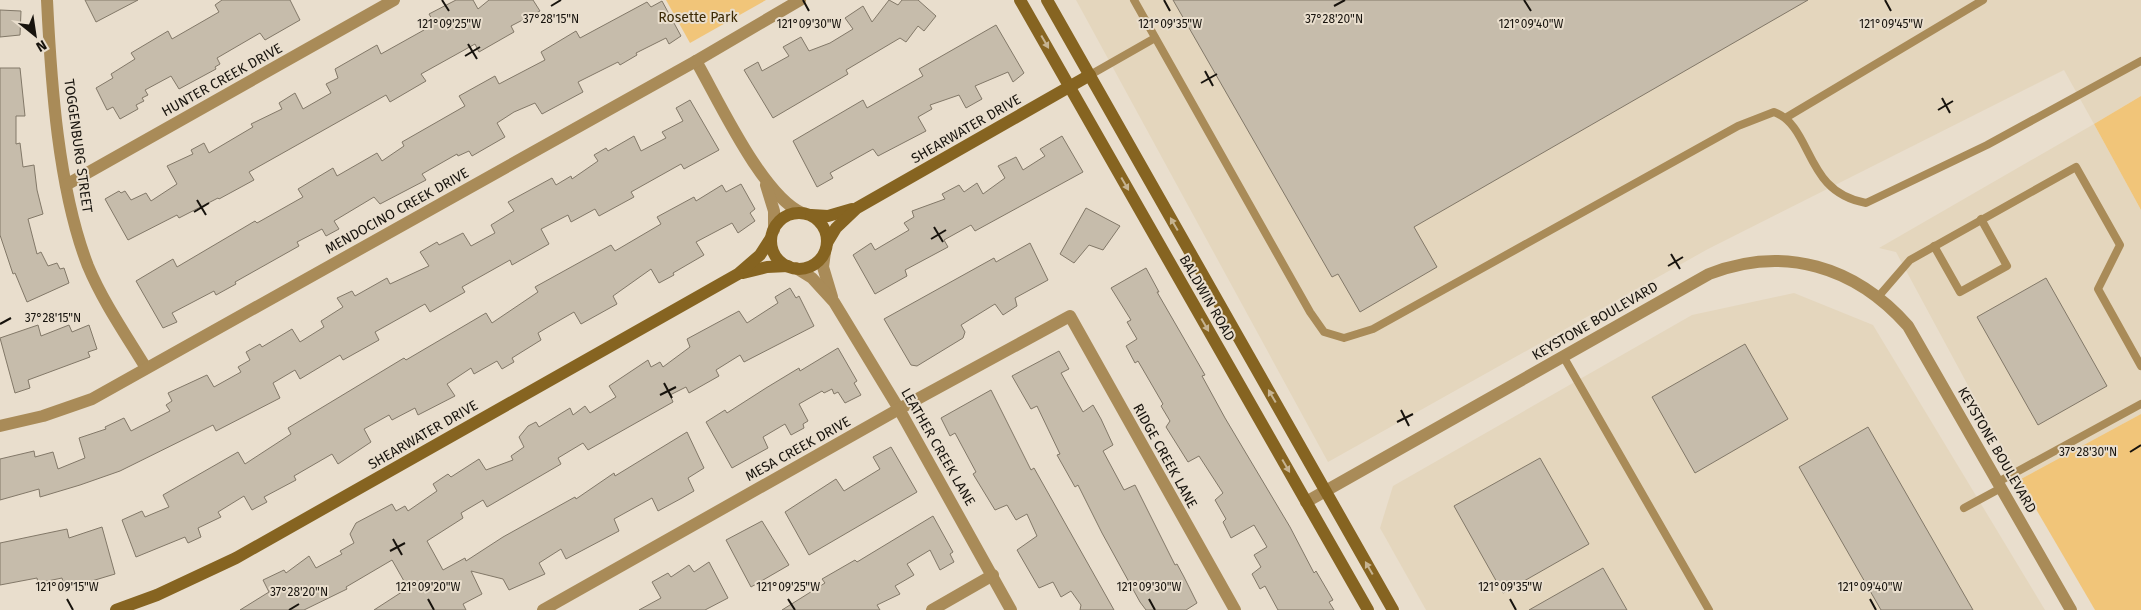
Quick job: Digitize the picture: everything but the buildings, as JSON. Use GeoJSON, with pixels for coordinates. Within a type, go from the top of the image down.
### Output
{"type":"FeatureCollection","features":[{"type":"Feature","properties":{"kind":"main road","name":"BALDWIN ROAD"},"geometry":{"type":"LineString","coordinates":[[1020,0],[1368,610]]}},
{"type":"Feature","properties":{"kind":"main road","name":"BALDWIN ROAD"},"geometry":{"type":"LineString","coordinates":[[1047,0],[1393,610]]}},
{"type":"Feature","properties":{"kind":"main road","name":"SHEARWATER DRIVE"},"geometry":{"type":"LineString","coordinates":[[826,248],[836,228],[857,208],[1090,75]]}},
{"type":"Feature","properties":{"kind":"main road","name":"SHEARWATER DRIVE"},"geometry":{"type":"LineString","coordinates":[[806,214],[828,216],[857,208]]}},
{"type":"Feature","properties":{"kind":"main road"},"geometry":{"type":"LineString","coordinates":[[806,214],[823,227],[826,248],[813,265],[792,267],[775,255],[772,234],[785,217],[806,214]]}},
{"type":"Feature","properties":{"kind":"main road","name":"SHEARWATER DRIVE"},"geometry":{"type":"LineString","coordinates":[[116,610],[174,587],[236,558],[738,274],[760,256],[772,234]]}},
{"type":"Feature","properties":{"kind":"main road","name":"SHEARWATER DRIVE"},"geometry":{"type":"LineString","coordinates":[[738,274],[767,267],[792,267]]}},
{"type":"Feature","properties":{"kind":"street","name":"TOGGENBURG STREET"},"geometry":{"type":"LineString","coordinates":[[47,0],[50,48],[66,185],[78,237],[89,268],[146,368]]}},
{"type":"Feature","properties":{"kind":"street","name":"HUNTER CREEK DRIVE"},"geometry":{"type":"LineString","coordinates":[[66,185],[394,0]]}},
{"type":"Feature","properties":{"kind":"street","name":"MENDOCINO CREEK DRIVE"},"geometry":{"type":"LineString","coordinates":[[0,426],[43,416],[92,399],[696,61],[800,0]]}},
{"type":"Feature","properties":{"kind":"street"},"geometry":{"type":"LineString","coordinates":[[696,61],[765,181],[774,211],[772,234]]}},
{"type":"Feature","properties":{"kind":"street"},"geometry":{"type":"LineString","coordinates":[[765,181],[788,205],[806,214]]}},
{"type":"Feature","properties":{"kind":"street","name":"LEATHER CREEK LANE"},"geometry":{"type":"LineString","coordinates":[[826,248],[823,267],[834,302]]}},
{"type":"Feature","properties":{"kind":"street","name":"KEYSTONE BOULEVARD"},"geometry":{"type":"LineString","coordinates":[[1306,502],[1709,274],[1743,263],[1779,260],[1814,266],[1848,278],[1878,297],[1894,311],[1919,343],[2071,610]]}},
{"type":"Feature","properties":{"kind":"street","name":"LEATHER CREEK LANE"},"geometry":{"type":"LineString","coordinates":[[792,267],[812,278],[834,302],[899,409],[1012,610]]}},
{"type":"Feature","properties":{"kind":"street","name":"MESA CREEK DRIVE"},"geometry":{"type":"LineString","coordinates":[[543,610],[899,409],[1070,316]]}},
{"type":"Feature","properties":{"kind":"street","name":"RIDGE CREEK LANE"},"geometry":{"type":"LineString","coordinates":[[1070,316],[1235,610]]}},
{"type":"Feature","properties":{"kind":"street"},"geometry":{"type":"LineString","coordinates":[[932,610],[993,576]]}},
{"type":"Feature","properties":{"kind":"lane"},"geometry":{"type":"LineString","coordinates":[[1134,0],[1310,312],[1324,332],[1344,338],[1373,329],[1738,126],[1774,112],[1787,117],[1817,169],[1833,190],[1850,200],[1866,203],[1987,145],[2141,61]]}},
{"type":"Feature","properties":{"kind":"lane"},"geometry":{"type":"LineString","coordinates":[[1787,117],[1983,0]]}},
{"type":"Feature","properties":{"kind":"lane"},"geometry":{"type":"LineString","coordinates":[[1090,75],[1155,38]]}},
{"type":"Feature","properties":{"kind":"lane"},"geometry":{"type":"LineString","coordinates":[[1878,297],[1910,260],[2076,167],[2120,245],[2098,289],[2141,366]]}},
{"type":"Feature","properties":{"kind":"lane"},"geometry":{"type":"LineString","coordinates":[[1934,246],[1960,292],[2007,266],[1981,219]]}},
{"type":"Feature","properties":{"kind":"lane"},"geometry":{"type":"LineString","coordinates":[[1563,356],[1709,610]]}},
{"type":"Feature","properties":{"kind":"lane"},"geometry":{"type":"LineString","coordinates":[[1964,508],[2000,485],[2141,404]]}},
{"type":"Feature","properties":{"kind":"shaded area"},"geometry":{"type":"Polygon","coordinates":[[[1076,0],[2141,0],[2141,96],[2094,124],[2064,70],[1708,249],[1328,462],[1076,0]]]}},
{"type":"Feature","properties":{"kind":"shaded area"},"geometry":{"type":"Polygon","coordinates":[[[2094,124],[2141,210],[2141,414],[2019,480],[1896,252],[1879,248],[2094,124]]]}},
{"type":"Feature","properties":{"kind":"shaded area"},"geometry":{"type":"Polygon","coordinates":[[[1794,293],[1873,325],[2045,610],[1426,610],[1380,528],[1393,486],[1692,315],[1794,293]]]}},
{"type":"Feature","properties":{"kind":"green space","name":"Rosette Park"},"geometry":{"type":"Polygon","coordinates":[[[666,0],[766,0],[690,43],[666,0]]]}},
{"type":"Feature","properties":{"kind":"green space"},"geometry":{"type":"Polygon","coordinates":[[[2141,96],[2141,210],[2094,124],[2141,96]]]}},
{"type":"Feature","properties":{"kind":"green space"},"geometry":{"type":"Polygon","coordinates":[[[2141,414],[2141,610],[2095,610],[2019,480],[2141,414]]]}}]}
